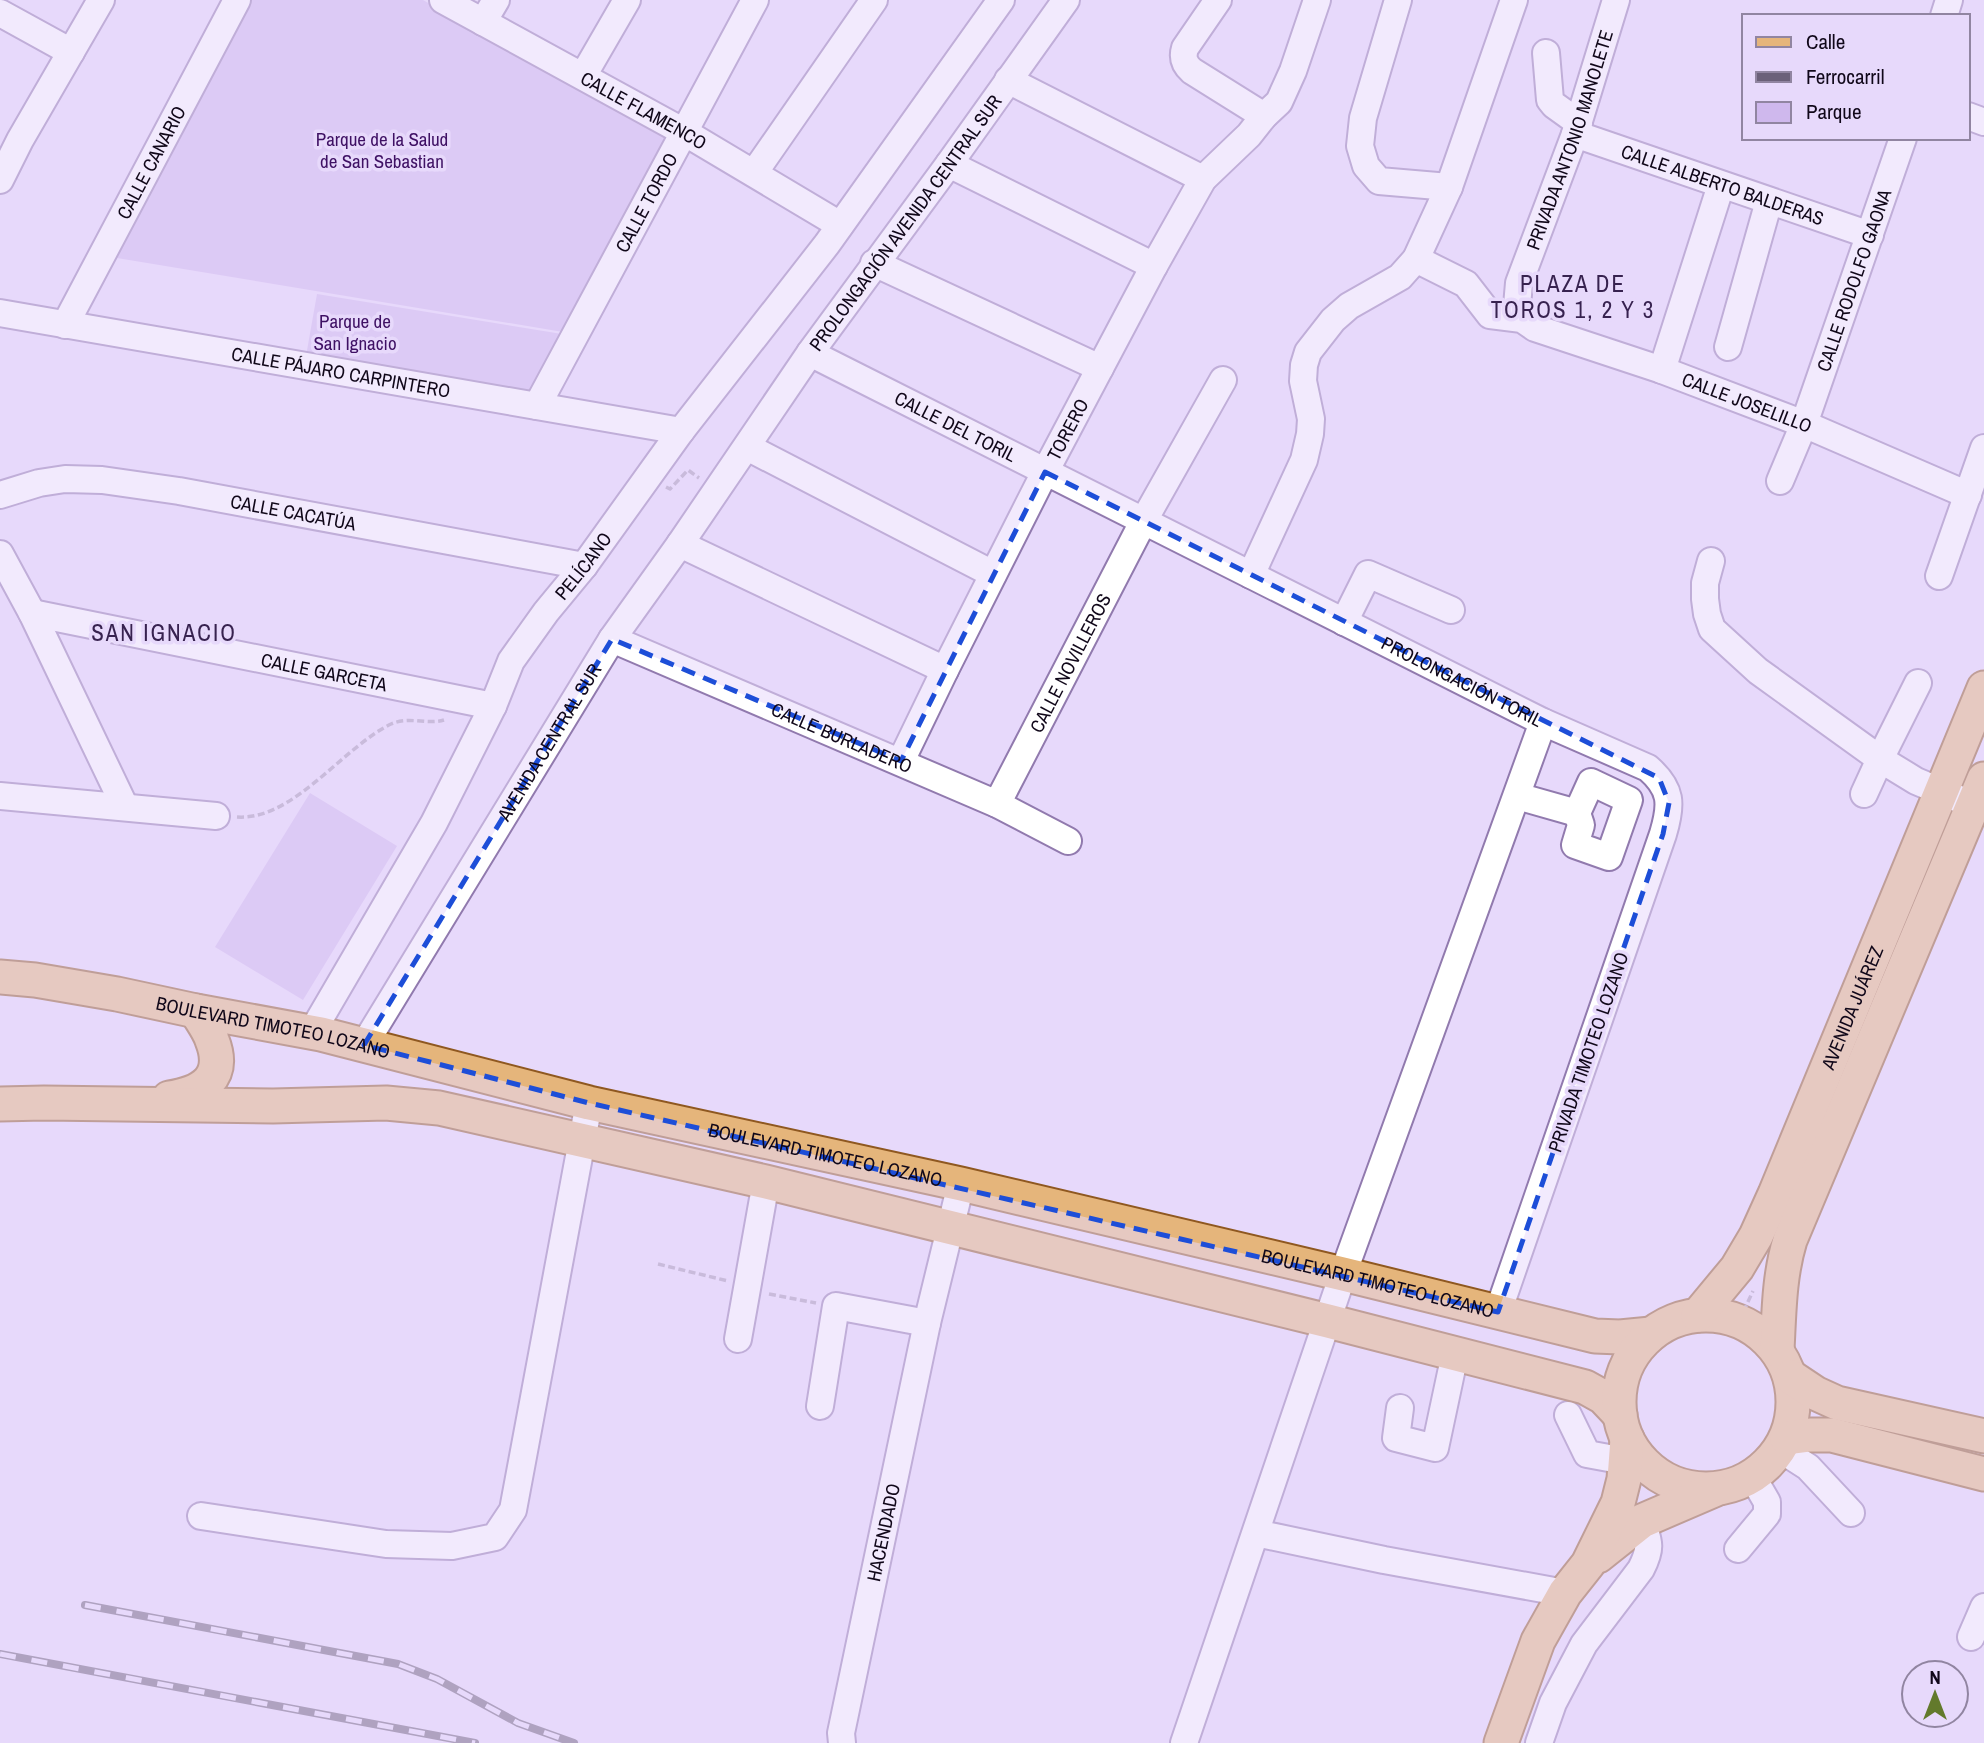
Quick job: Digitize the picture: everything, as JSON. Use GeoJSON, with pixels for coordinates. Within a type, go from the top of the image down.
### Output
{"type":"FeatureCollection","features":[{"type":"Feature","properties":{"kind":"main road","name":"AVENIDA JUÁREZ"},"geometry":{"type":"LineString","coordinates":[[1698,1315],[1737,1268],[1756,1236],[1984,688]]}},
{"type":"Feature","properties":{"kind":"main road","name":"AVENIDA JUÁREZ"},"geometry":{"type":"LineString","coordinates":[[1784,1363],[1780,1287],[1790,1240],[1979,792]]}},
{"type":"Feature","properties":{"kind":"main road","name":"BOULEVARD TIMOTEO LOZANO"},"geometry":{"type":"LineString","coordinates":[[0,978],[35,980],[117,994],[336,1038],[589,1103],[961,1184],[1595,1336],[1651,1334]]}},
{"type":"Feature","properties":{"kind":"main road"},"geometry":{"type":"LineString","coordinates":[[135,1104],[184,1096],[198,1091],[211,1080],[216,1061],[212,1040],[195,1011]]}},
{"type":"Feature","properties":{"kind":"main road","name":"BOULEVARD TIMOTEO LOZANO"},"geometry":{"type":"LineString","coordinates":[[0,1104],[274,1106],[386,1103],[439,1108],[766,1182],[1585,1387],[1603,1397],[1624,1438]]}},
{"type":"Feature","properties":{"kind":"main road"},"geometry":{"type":"LineString","coordinates":[[1056,1254],[1066,1209]]}},
{"type":"Feature","properties":{"kind":"main road"},"geometry":{"type":"LineString","coordinates":[[1502,1743],[1538,1641],[1565,1593],[1588,1564],[1618,1503],[1624,1438],[1619,1392],[1625,1370],[1636,1350],[1651,1334],[1681,1318],[1698,1315],[1719,1315],[1739,1321],[1760,1333],[1784,1363],[1815,1393],[1837,1403],[1984,1436]]}},
{"type":"Feature","properties":{"kind":"main road"},"geometry":{"type":"LineString","coordinates":[[1588,1564],[1642,1521],[1717,1489],[1739,1483],[1758,1473],[1775,1457],[1793,1418],[1794,1397],[1784,1363]]}},
{"type":"Feature","properties":{"kind":"main road"},"geometry":{"type":"LineString","coordinates":[[1783,1444],[1811,1435],[1832,1435],[1984,1474]]}},
{"type":"Feature","properties":{"kind":"main road"},"geometry":{"type":"LineString","coordinates":[[1624,1438],[1654,1473],[1695,1489],[1717,1489]]}},
{"type":"Feature","properties":{"kind":"street"},"geometry":{"type":"LineString","coordinates":[[0,180],[10,134],[71,52],[101,0]]}},
{"type":"Feature","properties":{"kind":"street","name":"CALLE CANARIO"},"geometry":{"type":"LineString","coordinates":[[65,324],[237,0]]}},
{"type":"Feature","properties":{"kind":"street","name":"CALLE FLAMENCO"},"geometry":{"type":"LineString","coordinates":[[443,0],[489,11],[583,76],[684,132],[840,225]]}},
{"type":"Feature","properties":{"kind":"street"},"geometry":{"type":"LineString","coordinates":[[583,76],[626,0]]}},
{"type":"Feature","properties":{"kind":"street","name":"CALLE TORDO"},"geometry":{"type":"LineString","coordinates":[[537,406],[755,0]]}},
{"type":"Feature","properties":{"kind":"street"},"geometry":{"type":"LineString","coordinates":[[754,173],[874,0]]}},
{"type":"Feature","properties":{"kind":"street"},"geometry":{"type":"LineString","coordinates":[[681,431],[840,225],[1001,0]]}},
{"type":"Feature","properties":{"kind":"street","name":"PROLONGACIÓN AVENIDA CENTRAL SUR"},"geometry":{"type":"LineString","coordinates":[[747,447],[874,263],[1066,0]]}},
{"type":"Feature","properties":{"kind":"street"},"geometry":{"type":"LineString","coordinates":[[1218,0],[1188,42],[1183,55],[1187,66],[1264,116]]}},
{"type":"Feature","properties":{"kind":"street","name":"TORERO"},"geometry":{"type":"LineString","coordinates":[[901,761],[1045,472],[1203,179],[1250,135],[1264,116],[1279,103],[1317,0]]}},
{"type":"Feature","properties":{"kind":"street"},"geometry":{"type":"LineString","coordinates":[[1398,0],[1363,118],[1360,146],[1366,166],[1379,181],[1449,187]]}},
{"type":"Feature","properties":{"kind":"street"},"geometry":{"type":"LineString","coordinates":[[1251,575],[1304,460],[1311,419],[1303,381],[1308,352],[1333,320],[1349,306],[1401,277],[1416,259],[1449,187],[1514,0]]}},
{"type":"Feature","properties":{"kind":"street","name":"PRIVADA ANTONIO MANOLETE"},"geometry":{"type":"LineString","coordinates":[[1522,319],[1517,306],[1519,283],[1577,129],[1616,0]]}},
{"type":"Feature","properties":{"kind":"street"},"geometry":{"type":"LineString","coordinates":[[0,13],[71,52]]}},
{"type":"Feature","properties":{"kind":"street","name":"CALLE ALBERTO BALDERAS"},"geometry":{"type":"LineString","coordinates":[[1546,54],[1550,100],[1577,129],[1721,185],[1870,235]]}},
{"type":"Feature","properties":{"kind":"street"},"geometry":{"type":"LineString","coordinates":[[1008,80],[1203,179]]}},
{"type":"Feature","properties":{"kind":"street","name":"CALLE RODOLFO GAONA"},"geometry":{"type":"LineString","coordinates":[[1780,481],[1804,424],[1902,140]]}},
{"type":"Feature","properties":{"kind":"street"},"geometry":{"type":"LineString","coordinates":[[948,164],[1154,266]]}},
{"type":"Feature","properties":{"kind":"street"},"geometry":{"type":"LineString","coordinates":[[1662,370],[1721,185]]}},
{"type":"Feature","properties":{"kind":"street"},"geometry":{"type":"LineString","coordinates":[[1728,347],[1769,201]]}},
{"type":"Feature","properties":{"kind":"street","name":"CALLE JOSELILLO"},"geometry":{"type":"LineString","coordinates":[[1416,259],[1466,284],[1490,315],[1522,319],[1535,328],[1662,370],[1804,424],[1968,495]]}},
{"type":"Feature","properties":{"kind":"street"},"geometry":{"type":"LineString","coordinates":[[874,263],[1100,368]]}},
{"type":"Feature","properties":{"kind":"street","name":"CALLE PÁJARO CARPINTERO"},"geometry":{"type":"LineString","coordinates":[[0,313],[681,431]]}},
{"type":"Feature","properties":{"kind":"street","name":"CALLE DEL TORIL"},"geometry":{"type":"LineString","coordinates":[[810,353],[1251,575]]}},
{"type":"Feature","properties":{"kind":"street","name":"CALLE NOVILLEROS"},"geometry":{"type":"LineString","coordinates":[[997,804],[1143,522],[1223,380]]}},
{"type":"Feature","properties":{"kind":"street","name":"PELÍCANO"},"geometry":{"type":"LineString","coordinates":[[336,1038],[434,823],[493,706],[511,661],[546,612],[584,566],[681,431]]}},
{"type":"Feature","properties":{"kind":"street"},"geometry":{"type":"LineString","coordinates":[[747,447],[993,574]]}},
{"type":"Feature","properties":{"kind":"street","name":"AVENIDA CENTRAL SUR"},"geometry":{"type":"LineString","coordinates":[[336,1038],[747,447]]}},
{"type":"Feature","properties":{"kind":"street"},"geometry":{"type":"LineString","coordinates":[[1939,576],[1984,448]]}},
{"type":"Feature","properties":{"kind":"street","name":"CALLE CACATÚA"},"geometry":{"type":"LineString","coordinates":[[0,495],[39,483],[65,479],[102,480],[179,491],[584,566]]}},
{"type":"Feature","properties":{"kind":"street"},"geometry":{"type":"LineString","coordinates":[[680,544],[944,670]]}},
{"type":"Feature","properties":{"kind":"street"},"geometry":{"type":"LineString","coordinates":[[0,554],[32,614],[125,807]]}},
{"type":"Feature","properties":{"kind":"street"},"geometry":{"type":"LineString","coordinates":[[1711,561],[1704,599],[1712,629],[1758,671],[1880,759],[1916,781],[1942,792],[1979,792]]}},
{"type":"Feature","properties":{"kind":"street"},"geometry":{"type":"LineString","coordinates":[[1344,622],[1368,574],[1451,610]]}},
{"type":"Feature","properties":{"kind":"street","name":"PROLONGACIÓN TORIL"},"geometry":{"type":"LineString","coordinates":[[1251,575],[1543,722],[1648,768],[1660,778],[1667,790]]}},
{"type":"Feature","properties":{"kind":"street","name":"CALLE GARCETA"},"geometry":{"type":"LineString","coordinates":[[32,614],[493,706]]}},
{"type":"Feature","properties":{"kind":"street","name":"CALLE BURLADERO"},"geometry":{"type":"LineString","coordinates":[[612,639],[901,761],[997,804],[1068,841]]}},
{"type":"Feature","properties":{"kind":"street"},"geometry":{"type":"LineString","coordinates":[[1864,794],[1918,683]]}},
{"type":"Feature","properties":{"kind":"street"},"geometry":{"type":"LineString","coordinates":[[1184,1743],[1343,1274],[1543,722]]}},
{"type":"Feature","properties":{"kind":"street","name":"PRIVADA TIMOTEO LOZANO"},"geometry":{"type":"LineString","coordinates":[[1498,1312],[1663,834],[1668,817],[1667,790]]}},
{"type":"Feature","properties":{"kind":"street"},"geometry":{"type":"LineString","coordinates":[[0,796],[216,816]]}},
{"type":"Feature","properties":{"kind":"street"},"geometry":{"type":"LineString","coordinates":[[1517,796],[1577,813]]}},
{"type":"Feature","properties":{"kind":"street"},"geometry":{"type":"LineString","coordinates":[[201,1516],[386,1544],[452,1546],[495,1537],[513,1510],[589,1103]]}},
{"type":"Feature","properties":{"kind":"street"},"geometry":{"type":"LineString","coordinates":[[738,1339],[766,1182]]}},
{"type":"Feature","properties":{"kind":"street","name":"HACENDADO"},"geometry":{"type":"LineString","coordinates":[[842,1743],[927,1323],[961,1184]]}},
{"type":"Feature","properties":{"kind":"street"},"geometry":{"type":"LineString","coordinates":[[820,1406],[836,1306],[927,1323]]}},
{"type":"Feature","properties":{"kind":"street"},"geometry":{"type":"LineString","coordinates":[[1400,1408],[1396,1438],[1434,1448],[1455,1354]]}},
{"type":"Feature","properties":{"kind":"street"},"geometry":{"type":"LineString","coordinates":[[1568,1415],[1587,1454],[1624,1438]]}},
{"type":"Feature","properties":{"kind":"street"},"geometry":{"type":"LineString","coordinates":[[1783,1444],[1851,1513]]}},
{"type":"Feature","properties":{"kind":"street"},"geometry":{"type":"LineString","coordinates":[[1738,1549],[1767,1514],[1767,1502],[1752,1476]]}},
{"type":"Feature","properties":{"kind":"street"},"geometry":{"type":"LineString","coordinates":[[1539,1743],[1553,1703],[1584,1644],[1642,1569],[1650,1544],[1642,1521]]}},
{"type":"Feature","properties":{"kind":"street"},"geometry":{"type":"LineString","coordinates":[[1256,1534],[1565,1593]]}},
{"type":"Feature","properties":{"kind":"street"},"geometry":{"type":"LineString","coordinates":[[1971,1637],[1984,1607]]}},
{"type":"Feature","properties":{"kind":"path"},"geometry":{"type":"LineString","coordinates":[[649,477],[670,489],[688,470],[704,481]]}},
{"type":"Feature","properties":{"kind":"path"},"geometry":{"type":"LineString","coordinates":[[216,816],[246,818],[269,812],[292,799],[388,725],[398,721],[437,722],[448,719]]}},
{"type":"Feature","properties":{"kind":"path"},"geometry":{"type":"LineString","coordinates":[[658,1264],[785,1298],[836,1306]]}},
{"type":"Feature","properties":{"kind":"highlighted area"},"geometry":{"type":"Polygon","coordinates":[[[1045,472],[1659,778],[1669,803],[1663,834],[1498,1312],[589,1103],[364,1045],[612,639],[901,761],[1045,472]]]}},
{"type":"Feature","properties":{"kind":"green space","name":"Parque de la Salud de San Sebastian"},"geometry":{"type":"Polygon","coordinates":[[[251,0],[423,0],[666,139],[563,332],[117,258],[251,0]]]}},
{"type":"Feature","properties":{"kind":"green space","name":"Parque de San Ignacio"},"geometry":{"type":"Polygon","coordinates":[[[317,294],[562,334],[536,391],[306,356],[317,294]]]}},
{"type":"Feature","properties":{"kind":"green space"},"geometry":{"type":"Polygon","coordinates":[[[310,793],[397,846],[303,1000],[215,947],[310,793]]]}},
{"type":"Feature","properties":{"kind":"railway"},"geometry":{"type":"LineString","coordinates":[[85,1605],[398,1664],[437,1679],[518,1723],[574,1743]]}},
{"type":"Feature","properties":{"kind":"railway"},"geometry":{"type":"LineString","coordinates":[[0,1654],[475,1743]]}},
{"type":"Feature","properties":{"kind":"district","name":"PLAZA DE TOROS 1, 2 Y 3"},"geometry":{"type":"Point","coordinates":[1573,296]}},
{"type":"Feature","properties":{"kind":"district","name":"SAN IGNACIO"},"geometry":{"type":"Point","coordinates":[164,632]}}]}
